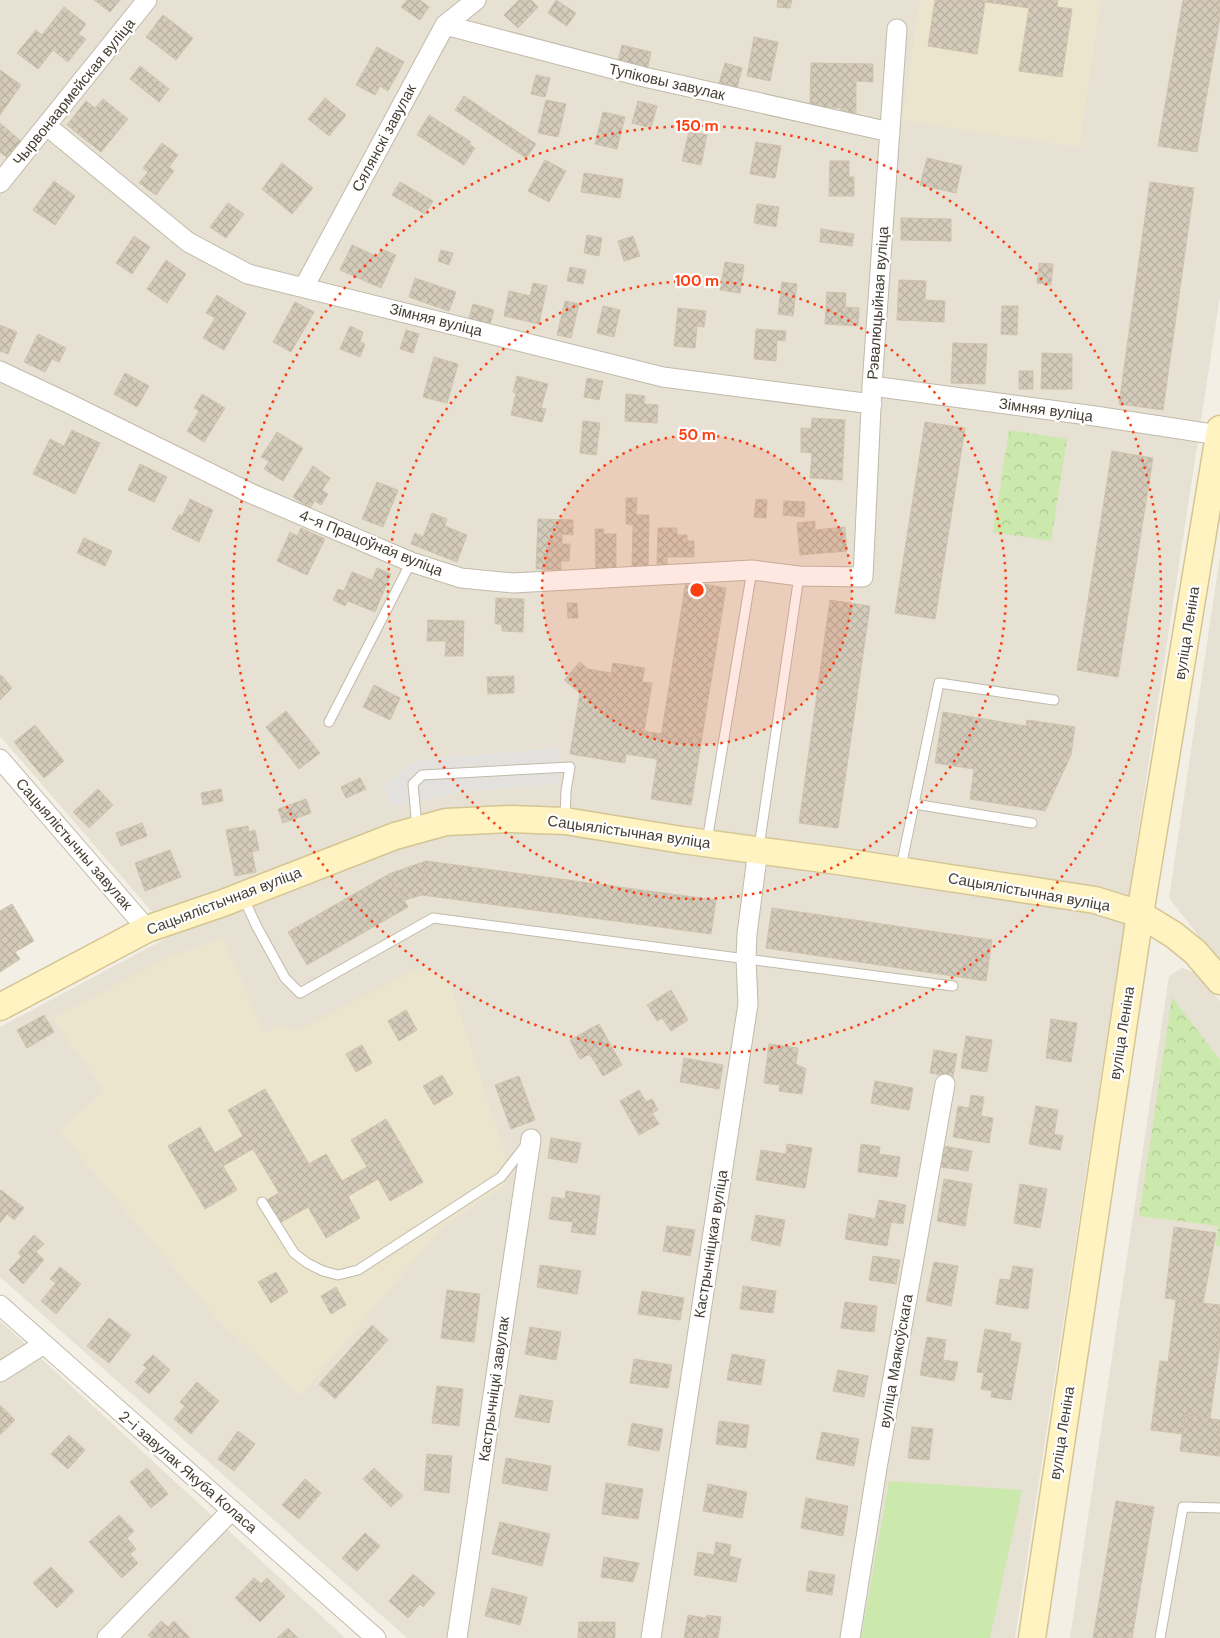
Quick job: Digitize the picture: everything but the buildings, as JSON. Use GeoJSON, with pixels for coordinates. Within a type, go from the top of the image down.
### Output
{"type":"FeatureCollection","features":[{"type":"Feature","properties":{"kind":"main road","name":"вуліца Леніна"},"geometry":{"type":"LineString","coordinates":[[1032,1638],[1140,914],[1219,432]]}},
{"type":"Feature","properties":{"kind":"main road","name":"Сацыялістычная вуліца"},"geometry":{"type":"LineString","coordinates":[[0,1007],[148,929],[417,829],[455,821],[510,818],[565,821],[1095,900],[1140,914],[1174,934],[1195,952],[1219,979]]}},
{"type":"Feature","properties":{"kind":"street","name":"Чырвонаармейская вуліца"},"geometry":{"type":"LineString","coordinates":[[0,183],[147,0]]}},
{"type":"Feature","properties":{"kind":"street","name":"Сялянскі завулак"},"geometry":{"type":"LineString","coordinates":[[304,287],[445,25],[476,0]]}},
{"type":"Feature","properties":{"kind":"street","name":"Тупіковы завулак"},"geometry":{"type":"LineString","coordinates":[[445,25],[644,77],[890,132]]}},
{"type":"Feature","properties":{"kind":"street","name":"Рэвалюцыйная вуліца"},"geometry":{"type":"LineString","coordinates":[[863,577],[872,395],[897,28]]}},
{"type":"Feature","properties":{"kind":"street","name":"Зімняя вуліца"},"geometry":{"type":"LineString","coordinates":[[47,126],[188,242],[248,274],[663,377],[1095,416],[1219,432]]}},
{"type":"Feature","properties":{"kind":"street","name":"4-я Працоўная вуліца"},"geometry":{"type":"LineString","coordinates":[[0,371],[250,493],[411,562],[461,578],[514,583],[752,570],[799,576],[863,577]]}},
{"type":"Feature","properties":{"kind":"street","name":"Сацыялістычны завулак"},"geometry":{"type":"LineString","coordinates":[[0,759],[148,929]]}},
{"type":"Feature","properties":{"kind":"street","name":"Кастрычніцкая вуліца"},"geometry":{"type":"LineString","coordinates":[[652,1638],[748,1004],[746,959],[758,850]]}},
{"type":"Feature","properties":{"kind":"street","name":"вуліца Маякоўскага"},"geometry":{"type":"LineString","coordinates":[[850,1638],[877,1468],[945,1084]]}},
{"type":"Feature","properties":{"kind":"street","name":"Кастрычніцкі завулак"},"geometry":{"type":"LineString","coordinates":[[457,1638],[531,1139]]}},
{"type":"Feature","properties":{"kind":"street","name":"2-і завулак Якуба Коласа"},"geometry":{"type":"LineString","coordinates":[[0,1305],[376,1638]]}},
{"type":"Feature","properties":{"kind":"street"},"geometry":{"type":"LineString","coordinates":[[0,1372],[44,1344]]}},
{"type":"Feature","properties":{"kind":"street"},"geometry":{"type":"LineString","coordinates":[[107,1638],[232,1510]]}},
{"type":"Feature","properties":{"kind":"lane"},"geometry":{"type":"LineString","coordinates":[[329,722],[411,562]]}},
{"type":"Feature","properties":{"kind":"lane"},"geometry":{"type":"LineString","coordinates":[[707,843],[752,570]]}},
{"type":"Feature","properties":{"kind":"lane"},"geometry":{"type":"LineString","coordinates":[[758,850],[799,576]]}},
{"type":"Feature","properties":{"kind":"lane"},"geometry":{"type":"LineString","coordinates":[[900,870],[939,683],[1054,700]]}},
{"type":"Feature","properties":{"kind":"lane"},"geometry":{"type":"LineString","coordinates":[[417,829],[413,784],[422,775],[570,767],[566,791],[565,821]]}},
{"type":"Feature","properties":{"kind":"lane"},"geometry":{"type":"LineString","coordinates":[[914,804],[1032,822]]}},
{"type":"Feature","properties":{"kind":"lane"},"geometry":{"type":"LineString","coordinates":[[242,895],[257,928],[285,978],[300,993],[433,918],[954,986]]}},
{"type":"Feature","properties":{"kind":"lane"},"geometry":{"type":"LineString","coordinates":[[262,1202],[294,1253],[307,1263],[323,1271],[338,1275],[358,1270],[501,1177],[531,1139]]}},
{"type":"Feature","properties":{"kind":"lane"},"geometry":{"type":"LineString","coordinates":[[1160,1638],[1183,1507],[1220,1508]]}},
{"type":"Feature","properties":{"kind":"shaded area"},"geometry":{"type":"Polygon","coordinates":[[[0,0],[1220,0],[1220,296],[1015,1638],[407,1638],[0,1277],[0,1027],[172,935],[0,736],[0,0]]]}},
{"type":"Feature","properties":{"kind":"shaded area"},"geometry":{"type":"Polygon","coordinates":[[[920,0],[1101,0],[1079,147],[902,120],[920,0]]]}},
{"type":"Feature","properties":{"kind":"shaded area"},"geometry":{"type":"Polygon","coordinates":[[[1220,556],[1220,963],[1169,898],[1220,556]]]}},
{"type":"Feature","properties":{"kind":"shaded area"},"geometry":{"type":"Polygon","coordinates":[[[559,748],[559,783],[464,792],[390,806],[384,784],[417,760],[559,748]]]}},
{"type":"Feature","properties":{"kind":"shaded area"},"geometry":{"type":"Polygon","coordinates":[[[223,938],[264,1034],[280,1025],[297,1031],[424,966],[449,980],[505,1154],[504,1186],[443,1226],[300,1395],[221,1323],[59,1131],[104,1091],[53,1018],[170,957],[223,938]]]}},
{"type":"Feature","properties":{"kind":"shaded area"},"geometry":{"type":"Polygon","coordinates":[[[1182,968],[1196,973],[1220,1001],[1220,1638],[1070,1638],[1169,976],[1182,968]]]}},
{"type":"Feature","properties":{"kind":"shaded area"},"geometry":{"type":"Polygon","coordinates":[[[0,1321],[44,1361],[345,1638],[0,1638],[0,1321]]]}},
{"type":"Feature","properties":{"kind":"green space"},"geometry":{"type":"Polygon","coordinates":[[[1009,430],[1067,439],[1051,541],[993,532],[1009,430]]]}},
{"type":"Feature","properties":{"kind":"green space"},"geometry":{"type":"Polygon","coordinates":[[[1172,997],[1220,1060],[1220,1246],[1216,1246],[1218,1226],[1139,1216],[1172,997]]]}},
{"type":"Feature","properties":{"kind":"green space"},"geometry":{"type":"Polygon","coordinates":[[[889,1481],[1022,1490],[990,1638],[861,1638],[889,1481]]]}}]}
